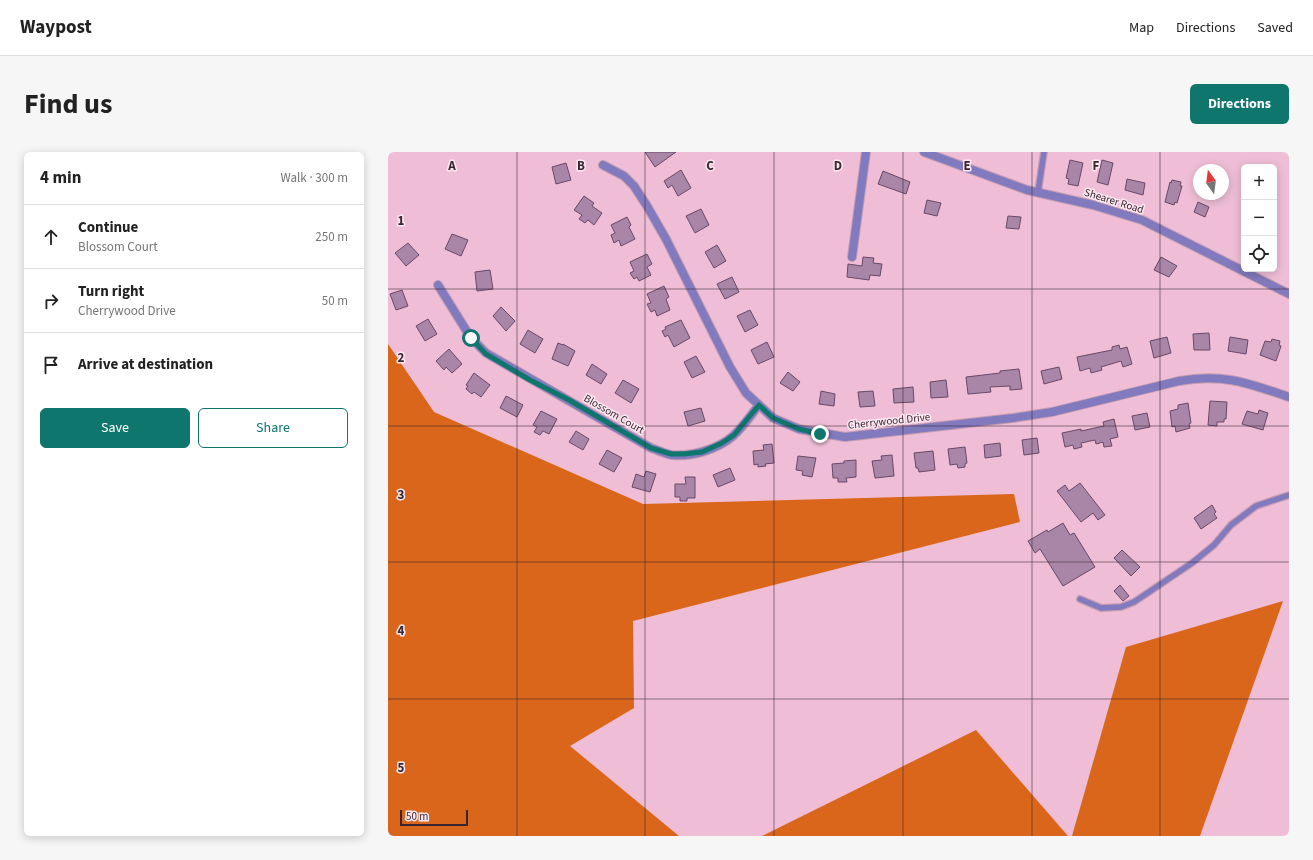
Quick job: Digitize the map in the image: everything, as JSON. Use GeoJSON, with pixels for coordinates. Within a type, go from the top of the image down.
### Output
{"type":"FeatureCollection","features":[{"type":"Feature","properties":{"kind":"street"},"geometry":{"type":"LineString","coordinates":[[852,257],[866,152]]}},
{"type":"Feature","properties":{"kind":"street","name":"Shearer Road"},"geometry":{"type":"LineString","coordinates":[[924,152],[1020,187],[1093,205],[1142,220],[1289,294]]}},
{"type":"Feature","properties":{"kind":"street","name":"Cherrywood Drive"},"geometry":{"type":"LineString","coordinates":[[603,165],[624,176],[634,186],[648,206],[730,367],[746,393],[773,418],[799,429],[845,438],[1013,418],[1052,412],[1178,381],[1198,378],[1220,378],[1248,383],[1289,397]]}},
{"type":"Feature","properties":{"kind":"street","name":"Blossom Court"},"geometry":{"type":"LineString","coordinates":[[438,285],[471,338],[486,354],[651,448],[671,454],[702,452],[722,443],[734,435],[759,405]]}},
{"type":"Feature","properties":{"kind":"lane"},"geometry":{"type":"LineString","coordinates":[[1038,192],[1044,152]]}},
{"type":"Feature","properties":{"kind":"lane"},"geometry":{"type":"LineString","coordinates":[[1080,599],[1101,608],[1121,607],[1134,602],[1192,563],[1214,545],[1231,525],[1256,506],[1289,495]]}},
{"type":"Feature","properties":{"kind":"shaded area"},"geometry":{"type":"Polygon","coordinates":[[[388,344],[434,412],[643,504],[1014,494],[1020,522],[633,621],[634,708],[570,746],[679,836],[388,836],[388,344]]]}},
{"type":"Feature","properties":{"kind":"shaded area"},"geometry":{"type":"Polygon","coordinates":[[[1283,601],[1200,836],[1072,836],[1126,647],[1283,601]]]}},
{"type":"Feature","properties":{"kind":"shaded area"},"geometry":{"type":"Polygon","coordinates":[[[976,730],[1068,836],[762,836],[976,730]]]}},
{"type":"Feature","properties":{"kind":"building"},"geometry":{"type":"Polygon","coordinates":[[[645,152],[676,152],[655,167],[645,152]]]}},
{"type":"Feature","properties":{"kind":"building"},"geometry":{"type":"Polygon","coordinates":[[[1070,160],[1083,163],[1078,186],[1068,184],[1069,179],[1066,178],[1070,160]]]}},
{"type":"Feature","properties":{"kind":"building"},"geometry":{"type":"Polygon","coordinates":[[[1102,160],[1113,163],[1108,185],[1097,182],[1102,160]]]}},
{"type":"Feature","properties":{"kind":"building"},"geometry":{"type":"Polygon","coordinates":[[[566,163],[571,180],[556,184],[552,167],[566,163]]]}},
{"type":"Feature","properties":{"kind":"building"},"geometry":{"type":"Polygon","coordinates":[[[681,170],[691,188],[678,196],[672,185],[668,188],[664,181],[681,170]]]}},
{"type":"Feature","properties":{"kind":"building"},"geometry":{"type":"Polygon","coordinates":[[[883,171],[910,182],[906,194],[878,184],[883,171]]]}},
{"type":"Feature","properties":{"kind":"building"},"geometry":{"type":"Polygon","coordinates":[[[1127,179],[1145,183],[1143,195],[1125,190],[1127,179]]]}},
{"type":"Feature","properties":{"kind":"building"},"geometry":{"type":"Polygon","coordinates":[[[1172,180],[1181,182],[1180,186],[1182,186],[1177,203],[1175,202],[1174,205],[1165,202],[1170,182],[1171,183],[1172,180]]]}},
{"type":"Feature","properties":{"kind":"building"},"geometry":{"type":"Polygon","coordinates":[[[584,196],[594,203],[592,206],[602,213],[594,225],[588,220],[585,223],[579,219],[582,215],[574,210],[584,196]]]}},
{"type":"Feature","properties":{"kind":"building"},"geometry":{"type":"Polygon","coordinates":[[[927,200],[941,203],[937,216],[924,213],[927,200]]]}},
{"type":"Feature","properties":{"kind":"building"},"geometry":{"type":"Polygon","coordinates":[[[1198,202],[1209,207],[1205,217],[1194,212],[1198,202]]]}},
{"type":"Feature","properties":{"kind":"building"},"geometry":{"type":"Polygon","coordinates":[[[701,209],[709,225],[695,233],[686,216],[701,209]]]}},
{"type":"Feature","properties":{"kind":"building"},"geometry":{"type":"Polygon","coordinates":[[[1008,216],[1021,217],[1019,229],[1006,228],[1008,216]]]}},
{"type":"Feature","properties":{"kind":"building"},"geometry":{"type":"Polygon","coordinates":[[[627,217],[631,225],[629,227],[635,239],[621,246],[619,240],[614,243],[611,235],[615,233],[611,225],[627,217]]]}},
{"type":"Feature","properties":{"kind":"building"},"geometry":{"type":"Polygon","coordinates":[[[452,234],[468,240],[461,256],[445,249],[452,234]]]}},
{"type":"Feature","properties":{"kind":"building"},"geometry":{"type":"Polygon","coordinates":[[[408,243],[419,255],[406,266],[395,253],[408,243]]]}},
{"type":"Feature","properties":{"kind":"building"},"geometry":{"type":"Polygon","coordinates":[[[717,245],[726,261],[714,268],[705,252],[717,245]]]}},
{"type":"Feature","properties":{"kind":"building"},"geometry":{"type":"Polygon","coordinates":[[[647,254],[652,264],[647,267],[651,275],[639,281],[637,277],[634,279],[630,273],[634,271],[630,262],[647,254]]]}},
{"type":"Feature","properties":{"kind":"building"},"geometry":{"type":"Polygon","coordinates":[[[863,257],[874,258],[873,263],[882,264],[880,276],[870,275],[869,280],[847,277],[848,264],[862,266],[863,257]]]}},
{"type":"Feature","properties":{"kind":"building"},"geometry":{"type":"Polygon","coordinates":[[[1161,257],[1177,266],[1169,277],[1154,270],[1161,257]]]}},
{"type":"Feature","properties":{"kind":"building"},"geometry":{"type":"Polygon","coordinates":[[[490,270],[493,289],[477,291],[475,272],[490,270]]]}},
{"type":"Feature","properties":{"kind":"building"},"geometry":{"type":"Polygon","coordinates":[[[732,277],[739,292],[725,299],[717,284],[732,277]]]}},
{"type":"Feature","properties":{"kind":"building"},"geometry":{"type":"Polygon","coordinates":[[[664,286],[669,297],[666,299],[670,310],[657,316],[655,310],[651,312],[647,304],[651,303],[647,294],[664,286]]]}},
{"type":"Feature","properties":{"kind":"building"},"geometry":{"type":"Polygon","coordinates":[[[402,290],[408,306],[396,310],[390,294],[402,290]]]}},
{"type":"Feature","properties":{"kind":"building"},"geometry":{"type":"Polygon","coordinates":[[[501,307],[515,321],[506,331],[493,316],[501,307]]]}},
{"type":"Feature","properties":{"kind":"building"},"geometry":{"type":"Polygon","coordinates":[[[750,310],[758,325],[745,332],[737,316],[750,310]]]}},
{"type":"Feature","properties":{"kind":"building"},"geometry":{"type":"Polygon","coordinates":[[[428,319],[437,334],[425,341],[416,326],[428,319]]]}},
{"type":"Feature","properties":{"kind":"building"},"geometry":{"type":"Polygon","coordinates":[[[681,320],[690,338],[674,347],[668,335],[665,337],[662,331],[666,329],[665,327],[681,320]]]}},
{"type":"Feature","properties":{"kind":"building"},"geometry":{"type":"Polygon","coordinates":[[[528,330],[543,339],[535,353],[520,344],[528,330]]]}},
{"type":"Feature","properties":{"kind":"building"},"geometry":{"type":"Polygon","coordinates":[[[1209,333],[1210,350],[1194,350],[1193,334],[1209,333]]]}},
{"type":"Feature","properties":{"kind":"building"},"geometry":{"type":"Polygon","coordinates":[[[1167,337],[1171,353],[1154,358],[1150,341],[1167,337]]]}},
{"type":"Feature","properties":{"kind":"building"},"geometry":{"type":"Polygon","coordinates":[[[1230,337],[1248,340],[1246,354],[1228,351],[1230,337]]]}},
{"type":"Feature","properties":{"kind":"building"},"geometry":{"type":"Polygon","coordinates":[[[1272,339],[1280,341],[1279,345],[1281,346],[1276,361],[1260,355],[1265,341],[1271,342],[1272,339]]]}},
{"type":"Feature","properties":{"kind":"building"},"geometry":{"type":"Polygon","coordinates":[[[767,342],[774,357],[758,364],[751,350],[767,342]]]}},
{"type":"Feature","properties":{"kind":"building"},"geometry":{"type":"Polygon","coordinates":[[[558,343],[563,344],[575,351],[568,366],[552,359],[558,343]]]}},
{"type":"Feature","properties":{"kind":"building"},"geometry":{"type":"Polygon","coordinates":[[[1119,345],[1120,349],[1127,347],[1132,364],[1123,367],[1121,361],[1101,367],[1102,370],[1091,373],[1090,368],[1080,371],[1077,357],[1112,350],[1112,347],[1119,345]]]}},
{"type":"Feature","properties":{"kind":"building"},"geometry":{"type":"Polygon","coordinates":[[[449,349],[462,364],[452,373],[446,367],[444,370],[436,361],[449,349]]]}},
{"type":"Feature","properties":{"kind":"building"},"geometry":{"type":"Polygon","coordinates":[[[696,356],[705,372],[692,378],[684,362],[696,356]]]}},
{"type":"Feature","properties":{"kind":"building"},"geometry":{"type":"Polygon","coordinates":[[[592,364],[607,374],[601,384],[586,375],[592,364]]]}},
{"type":"Feature","properties":{"kind":"building"},"geometry":{"type":"Polygon","coordinates":[[[1059,367],[1062,379],[1044,384],[1041,371],[1059,367]]]}},
{"type":"Feature","properties":{"kind":"building"},"geometry":{"type":"Polygon","coordinates":[[[1019,369],[1022,389],[1010,390],[1010,386],[990,387],[991,392],[968,394],[966,377],[1019,369]]]}},
{"type":"Feature","properties":{"kind":"building"},"geometry":{"type":"Polygon","coordinates":[[[788,372],[800,382],[793,391],[780,383],[788,372]]]}},
{"type":"Feature","properties":{"kind":"building"},"geometry":{"type":"Polygon","coordinates":[[[474,373],[490,385],[481,397],[474,392],[472,394],[466,389],[468,386],[466,385],[474,373]]]}},
{"type":"Feature","properties":{"kind":"building"},"geometry":{"type":"Polygon","coordinates":[[[623,380],[639,389],[631,403],[615,393],[623,380]]]}},
{"type":"Feature","properties":{"kind":"building"},"geometry":{"type":"Polygon","coordinates":[[[946,380],[948,397],[931,398],[930,382],[946,380]]]}},
{"type":"Feature","properties":{"kind":"building"},"geometry":{"type":"Polygon","coordinates":[[[913,387],[914,402],[894,403],[893,389],[913,387]]]}},
{"type":"Feature","properties":{"kind":"building"},"geometry":{"type":"Polygon","coordinates":[[[821,391],[835,394],[834,406],[819,404],[821,391]]]}},
{"type":"Feature","properties":{"kind":"building"},"geometry":{"type":"Polygon","coordinates":[[[873,391],[875,406],[860,407],[858,392],[873,391]]]}},
{"type":"Feature","properties":{"kind":"building"},"geometry":{"type":"Polygon","coordinates":[[[506,396],[523,405],[517,417],[500,408],[506,396]]]}},
{"type":"Feature","properties":{"kind":"building"},"geometry":{"type":"Polygon","coordinates":[[[1210,401],[1227,402],[1226,419],[1224,419],[1224,422],[1217,422],[1217,426],[1208,425],[1210,401]]]}},
{"type":"Feature","properties":{"kind":"building"},"geometry":{"type":"Polygon","coordinates":[[[1188,403],[1191,423],[1189,424],[1190,428],[1176,432],[1175,426],[1172,427],[1170,411],[1178,409],[1178,405],[1188,403]]]}},
{"type":"Feature","properties":{"kind":"building"},"geometry":{"type":"Polygon","coordinates":[[[701,408],[705,421],[688,426],[684,412],[701,408]]]}},
{"type":"Feature","properties":{"kind":"building"},"geometry":{"type":"Polygon","coordinates":[[[1259,410],[1268,413],[1263,430],[1242,424],[1247,411],[1258,414],[1259,410]]]}},
{"type":"Feature","properties":{"kind":"building"},"geometry":{"type":"Polygon","coordinates":[[[541,411],[557,419],[549,434],[543,431],[540,435],[534,432],[537,427],[533,425],[541,411]]]}},
{"type":"Feature","properties":{"kind":"building"},"geometry":{"type":"Polygon","coordinates":[[[1147,413],[1150,427],[1135,430],[1132,416],[1147,413]]]}},
{"type":"Feature","properties":{"kind":"building"},"geometry":{"type":"Polygon","coordinates":[[[1114,419],[1118,437],[1110,439],[1112,446],[1104,447],[1103,442],[1096,444],[1095,440],[1081,443],[1082,447],[1074,449],[1073,445],[1065,447],[1062,433],[1104,426],[1103,422],[1114,419]]]}},
{"type":"Feature","properties":{"kind":"building"},"geometry":{"type":"Polygon","coordinates":[[[576,431],[589,439],[583,450],[569,442],[576,431]]]}},
{"type":"Feature","properties":{"kind":"building"},"geometry":{"type":"Polygon","coordinates":[[[1037,438],[1039,453],[1024,455],[1022,440],[1037,438]]]}},
{"type":"Feature","properties":{"kind":"building"},"geometry":{"type":"Polygon","coordinates":[[[1000,443],[1001,456],[985,458],[984,445],[1000,443]]]}},
{"type":"Feature","properties":{"kind":"building"},"geometry":{"type":"Polygon","coordinates":[[[772,444],[774,463],[765,464],[766,466],[758,467],[758,464],[754,465],[753,451],[764,450],[763,445],[772,444]]]}},
{"type":"Feature","properties":{"kind":"building"},"geometry":{"type":"Polygon","coordinates":[[[965,447],[967,463],[965,464],[965,467],[958,468],[957,464],[950,465],[948,449],[965,447]]]}},
{"type":"Feature","properties":{"kind":"building"},"geometry":{"type":"Polygon","coordinates":[[[607,450],[622,458],[614,472],[599,464],[607,450]]]}},
{"type":"Feature","properties":{"kind":"building"},"geometry":{"type":"Polygon","coordinates":[[[933,451],[935,470],[919,472],[918,468],[916,468],[914,453],[933,451]]]}},
{"type":"Feature","properties":{"kind":"building"},"geometry":{"type":"Polygon","coordinates":[[[892,455],[894,476],[875,478],[872,461],[882,460],[881,456],[892,455]]]}},
{"type":"Feature","properties":{"kind":"building"},"geometry":{"type":"Polygon","coordinates":[[[798,456],[816,458],[812,477],[802,475],[803,471],[796,470],[798,456]]]}},
{"type":"Feature","properties":{"kind":"building"},"geometry":{"type":"Polygon","coordinates":[[[856,460],[856,477],[846,478],[847,482],[838,482],[838,478],[833,478],[832,464],[856,460]]]}},
{"type":"Feature","properties":{"kind":"building"},"geometry":{"type":"Polygon","coordinates":[[[730,468],[735,480],[718,487],[713,475],[730,468]]]}},
{"type":"Feature","properties":{"kind":"building"},"geometry":{"type":"Polygon","coordinates":[[[646,471],[656,474],[650,492],[632,487],[636,474],[644,477],[646,471]]]}},
{"type":"Feature","properties":{"kind":"building"},"geometry":{"type":"Polygon","coordinates":[[[685,477],[695,477],[695,498],[687,498],[687,501],[680,501],[680,497],[675,497],[675,484],[686,484],[685,477]]]}},
{"type":"Feature","properties":{"kind":"building"},"geometry":{"type":"Polygon","coordinates":[[[1080,483],[1105,515],[1098,520],[1093,513],[1081,522],[1057,491],[1065,485],[1069,491],[1080,483]]]}},
{"type":"Feature","properties":{"kind":"building"},"geometry":{"type":"Polygon","coordinates":[[[1212,505],[1216,512],[1214,514],[1217,518],[1201,529],[1194,518],[1212,505]]]}},
{"type":"Feature","properties":{"kind":"building"},"geometry":{"type":"Polygon","coordinates":[[[1063,523],[1070,535],[1074,533],[1095,567],[1063,586],[1040,549],[1035,553],[1028,541],[1063,523]]]}},
{"type":"Feature","properties":{"kind":"building"},"geometry":{"type":"Polygon","coordinates":[[[1122,550],[1140,567],[1131,576],[1114,558],[1122,550]]]}},
{"type":"Feature","properties":{"kind":"building"},"geometry":{"type":"Polygon","coordinates":[[[1120,585],[1129,596],[1123,601],[1114,591],[1120,585]]]}},
{"type":"Feature","properties":{"kind":"route"},"geometry":{"type":"LineString","coordinates":[[471,338],[486,354],[530,380],[569,400],[651,448],[671,454],[702,452],[722,443],[734,435],[759,405],[773,418],[799,429],[820,434]]}}]}
